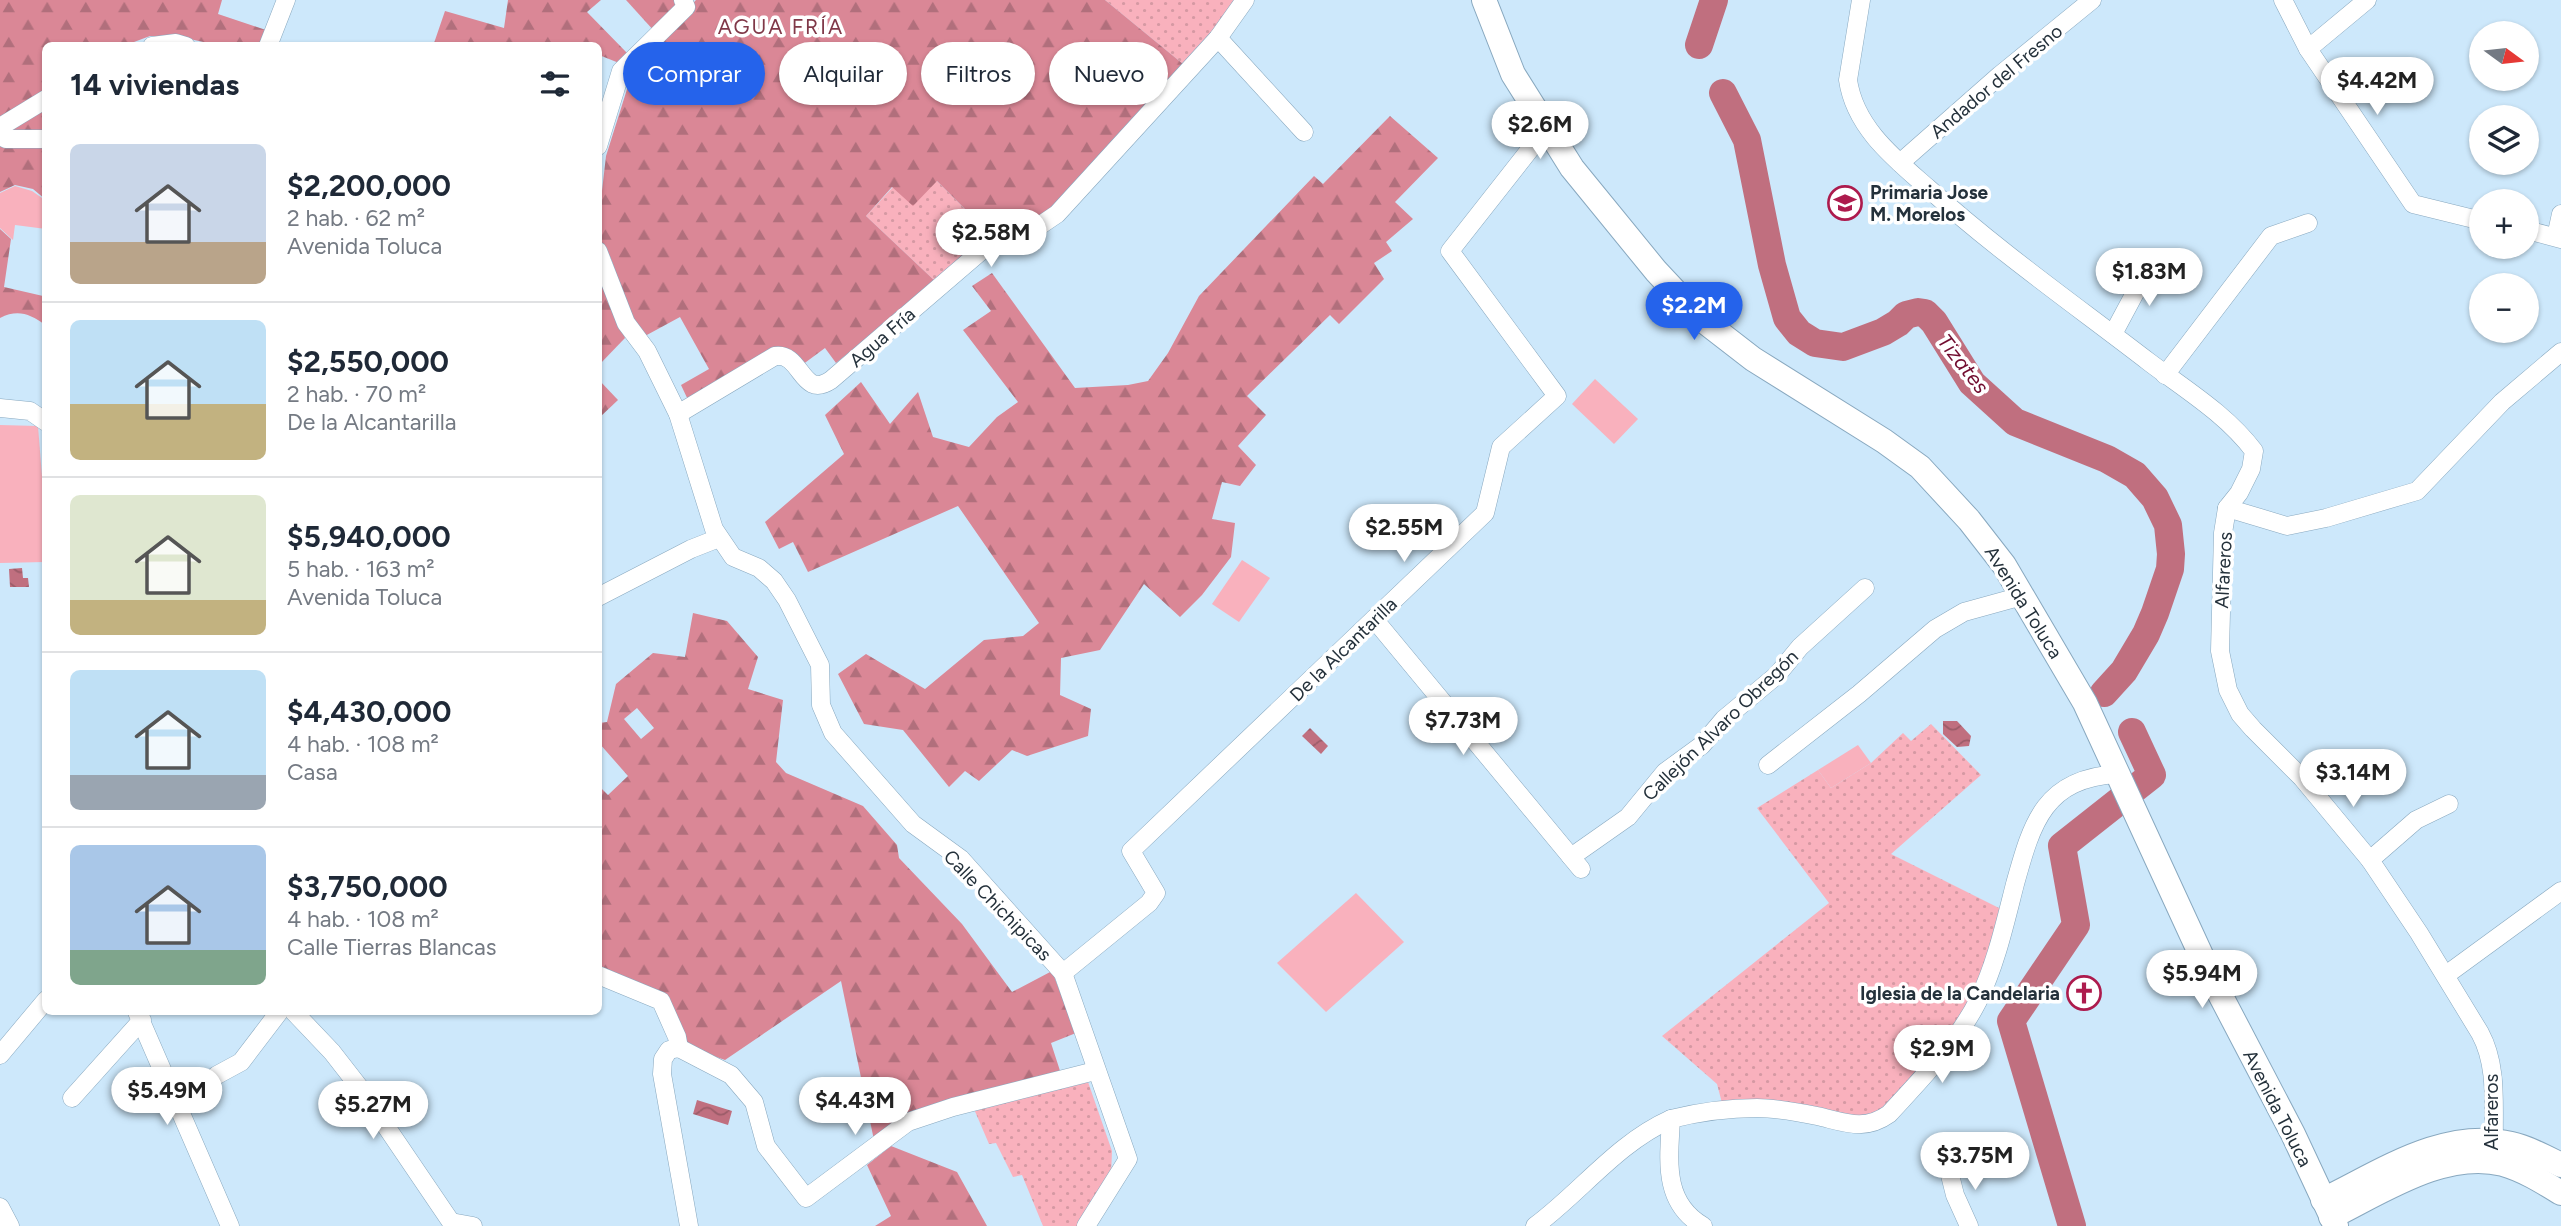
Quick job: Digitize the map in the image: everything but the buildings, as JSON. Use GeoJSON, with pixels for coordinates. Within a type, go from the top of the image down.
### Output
{"type":"FeatureCollection","features":[{"type":"Feature","properties":{"kind":"street"},"geometry":{"type":"LineString","coordinates":[[276,42],[286,0]]}},
{"type":"Feature","properties":{"kind":"street"},"geometry":{"type":"LineString","coordinates":[[602,133],[621,71],[686,7],[683,0]]}},
{"type":"Feature","properties":{"kind":"street","name":"Agua Fría"},"geometry":{"type":"LineString","coordinates":[[678,414],[779,355],[791,359],[806,380],[814,384],[827,383],[987,246],[1032,231],[1057,214],[1218,38],[1245,0]]}},
{"type":"Feature","properties":{"kind":"street","name":"Avenida Toluca"},"geometry":{"type":"LineString","coordinates":[[1484,0],[1513,74],[1546,129],[1572,168],[1656,271],[1700,318],[1753,359],[1884,441],[1920,467],[1969,520],[2004,565],[2085,703],[2213,981],[2293,1134],[2331,1219]]}},
{"type":"Feature","properties":{"kind":"street","name":"Alfareros"},"geometry":{"type":"LineString","coordinates":[[1861,0],[1849,80],[1850,90],[1861,118],[1881,145],[1988,240],[2165,375],[2200,398],[2241,435],[2254,451],[2251,469],[2239,493],[2227,508],[2223,533],[2220,651],[2228,690],[2240,714],[2302,778],[2370,860],[2480,1033],[2490,1057],[2493,1151]]}},
{"type":"Feature","properties":{"kind":"street","name":"Andador del Fresno"},"geometry":{"type":"LineString","coordinates":[[1900,163],[2000,75],[2092,0]]}},
{"type":"Feature","properties":{"kind":"street"},"geometry":{"type":"LineString","coordinates":[[2283,0],[2308,49],[2413,204],[2469,218]]}},
{"type":"Feature","properties":{"kind":"street"},"geometry":{"type":"LineString","coordinates":[[2308,49],[2367,0]]}},
{"type":"Feature","properties":{"kind":"street"},"geometry":{"type":"LineString","coordinates":[[1218,38],[1304,132]]}},
{"type":"Feature","properties":{"kind":"street"},"geometry":{"type":"LineString","coordinates":[[0,127],[42,101]]}},
{"type":"Feature","properties":{"kind":"street","name":"De la Alcantarilla"},"geometry":{"type":"LineString","coordinates":[[1063,973],[1149,903],[1156,893],[1131,851],[1485,513],[1501,447],[1557,396],[1450,251],[1546,129]]}},
{"type":"Feature","properties":{"kind":"street"},"geometry":{"type":"LineString","coordinates":[[0,136],[6,139],[42,139]]}},
{"type":"Feature","properties":{"kind":"street"},"geometry":{"type":"LineString","coordinates":[[2539,233],[2559,238],[2561,214]]}},
{"type":"Feature","properties":{"kind":"street"},"geometry":{"type":"LineString","coordinates":[[2165,375],[2271,236],[2308,223]]}},
{"type":"Feature","properties":{"kind":"street","name":"Calle Chichipicas"},"geometry":{"type":"LineString","coordinates":[[602,261],[626,323],[647,351],[678,414],[714,529],[733,557],[759,568],[774,581],[787,600],[820,665],[821,705],[833,733],[914,824],[961,859],[1063,973],[1128,1159],[1086,1226]]}},
{"type":"Feature","properties":{"kind":"street"},"geometry":{"type":"LineString","coordinates":[[2113,334],[2151,263]]}},
{"type":"Feature","properties":{"kind":"street"},"geometry":{"type":"LineString","coordinates":[[2227,508],[2287,526],[2326,518],[2417,491],[2502,402],[2561,352]]}},
{"type":"Feature","properties":{"kind":"street"},"geometry":{"type":"LineString","coordinates":[[0,408],[30,411],[42,419]]}},
{"type":"Feature","properties":{"kind":"street"},"geometry":{"type":"LineString","coordinates":[[602,595],[691,549],[719,538]]}},
{"type":"Feature","properties":{"kind":"street","name":"Callejón Alvaro Obregón"},"geometry":{"type":"LineString","coordinates":[[1374,619],[1576,863],[1628,817],[1665,772],[1702,745],[1724,719],[1777,675],[1801,647],[1865,588]]}},
{"type":"Feature","properties":{"kind":"street"},"geometry":{"type":"LineString","coordinates":[[1768,765],[1858,694],[1934,629],[1964,612],[2022,596]]}},
{"type":"Feature","properties":{"kind":"street"},"geometry":{"type":"LineString","coordinates":[[1535,1226],[1630,1142],[1671,1119],[1721,1110],[1756,1108],[1798,1112],[1861,1126],[1881,1120],[1940,1059],[1978,1000],[1995,957],[2028,838],[2039,814],[2068,787],[2091,778],[2124,788]]}},
{"type":"Feature","properties":{"kind":"street"},"geometry":{"type":"LineString","coordinates":[[2370,860],[2416,820],[2449,804]]}},
{"type":"Feature","properties":{"kind":"street"},"geometry":{"type":"LineString","coordinates":[[2445,975],[2561,891]]}},
{"type":"Feature","properties":{"kind":"street"},"geometry":{"type":"LineString","coordinates":[[602,977],[661,1001],[677,1037],[678,1048]]}},
{"type":"Feature","properties":{"kind":"street"},"geometry":{"type":"LineString","coordinates":[[0,1055],[42,1005]]}},
{"type":"Feature","properties":{"kind":"street"},"geometry":{"type":"LineString","coordinates":[[177,1103],[241,1062],[277,1015]]}},
{"type":"Feature","properties":{"kind":"street"},"geometry":{"type":"LineString","coordinates":[[297,1015],[332,1052],[360,1088],[450,1224],[473,1226]]}},
{"type":"Feature","properties":{"kind":"street"},"geometry":{"type":"LineString","coordinates":[[72,1098],[140,1016],[230,1226]]}},
{"type":"Feature","properties":{"kind":"street"},"geometry":{"type":"LineString","coordinates":[[689,1226],[662,1074],[663,1059],[669,1049],[678,1048],[731,1075],[754,1102],[766,1146],[806,1198],[908,1122],[953,1107],[1096,1071]]}},
{"type":"Feature","properties":{"kind":"street"},"geometry":{"type":"LineString","coordinates":[[1671,1119],[1670,1183],[1684,1211],[1703,1226]]}},
{"type":"Feature","properties":{"kind":"street"},"geometry":{"type":"LineString","coordinates":[[2331,1219],[2431,1148],[2462,1141],[2493,1151],[2515,1168],[2561,1193]]}},
{"type":"Feature","properties":{"kind":"street"},"geometry":{"type":"LineString","coordinates":[[2493,1151],[2529,1149],[2561,1165]]}},
{"type":"Feature","properties":{"kind":"street"},"geometry":{"type":"LineString","coordinates":[[1949,1171],[1955,1195],[1969,1226]]}},
{"type":"Feature","properties":{"kind":"street"},"geometry":{"type":"LineString","coordinates":[[0,1207],[10,1226]]}},
{"type":"Feature","properties":{"kind":"shaded area"},"geometry":{"type":"Polygon","coordinates":[[[1105,0],[1235,0],[1211,33],[1183,64],[1168,52],[1168,42],[1156,42],[1105,0]]]}},
{"type":"Feature","properties":{"kind":"shaded area"},"geometry":{"type":"Polygon","coordinates":[[[937,181],[991,235],[936,282],[866,216],[893,187],[937,181]]]}},
{"type":"Feature","properties":{"kind":"shaded area"},"geometry":{"type":"Polygon","coordinates":[[[15,186],[32,191],[42,198],[42,228],[15,225],[13,240],[0,228],[0,193],[15,186]]]}},
{"type":"Feature","properties":{"kind":"shaded area"},"geometry":{"type":"Polygon","coordinates":[[[1595,379],[1638,419],[1614,444],[1572,404],[1595,379]]]}},
{"type":"Feature","properties":{"kind":"shaded area"},"geometry":{"type":"Polygon","coordinates":[[[0,425],[38,426],[42,476],[42,562],[0,563],[0,425]]]}},
{"type":"Feature","properties":{"kind":"shaded area"},"geometry":{"type":"Polygon","coordinates":[[[1242,560],[1270,578],[1239,622],[1212,604],[1242,560]]]}},
{"type":"Feature","properties":{"kind":"shaded area"},"geometry":{"type":"Polygon","coordinates":[[[1931,724],[1981,775],[1891,854],[2003,910],[1997,933],[1965,1013],[1886,1109],[1871,1118],[1722,1103],[1717,1084],[1662,1036],[1829,903],[1757,808],[1818,770],[1831,788],[1871,763],[1903,733],[1911,741],[1931,724]]]}},
{"type":"Feature","properties":{"kind":"shaded area"},"geometry":{"type":"Polygon","coordinates":[[[1858,745],[1871,763],[1831,788],[1818,770],[1858,745]]]}},
{"type":"Feature","properties":{"kind":"shaded area"},"geometry":{"type":"Polygon","coordinates":[[[1356,893],[1404,942],[1326,1012],[1277,963],[1356,893]]]}},
{"type":"Feature","properties":{"kind":"shaded area"},"geometry":{"type":"Polygon","coordinates":[[[1087,1079],[1112,1151],[1111,1176],[1077,1226],[1043,1226],[1022,1175],[1013,1177],[996,1143],[989,1144],[974,1109],[1087,1079]]]}},
{"type":"Feature","properties":{"kind":"green space"},"geometry":{"type":"Polygon","coordinates":[[[0,0],[222,0],[218,14],[269,31],[265,42],[203,42],[176,36],[150,36],[134,42],[42,42],[42,97],[0,122],[0,0]]]}},
{"type":"Feature","properties":{"kind":"green space"},"geometry":{"type":"Polygon","coordinates":[[[508,0],[601,0],[587,12],[623,49],[623,58],[619,63],[602,56],[602,42],[434,42],[445,11],[504,28],[508,0]]]}},
{"type":"Feature","properties":{"kind":"green space"},"geometry":{"type":"Polygon","coordinates":[[[626,0],[680,0],[655,32],[626,0]]]}},
{"type":"Feature","properties":{"kind":"green space"},"geometry":{"type":"Polygon","coordinates":[[[696,0],[1105,0],[1156,42],[1049,42],[1049,105],[1146,105],[1052,208],[1028,224],[991,235],[937,181],[913,206],[892,187],[866,216],[936,282],[836,363],[825,348],[802,365],[797,356],[689,402],[681,385],[709,369],[680,317],[645,336],[626,303],[611,258],[602,245],[602,191],[606,156],[623,102],[623,105],[765,105],[765,42],[657,42],[696,0]]]}},
{"type":"Feature","properties":{"kind":"green space"},"geometry":{"type":"Polygon","coordinates":[[[1168,52],[1183,64],[1168,80],[1168,52]]]}},
{"type":"Feature","properties":{"kind":"green space"},"geometry":{"type":"Polygon","coordinates":[[[42,110],[42,196],[33,189],[15,185],[0,192],[0,133],[42,110]]]}},
{"type":"Feature","properties":{"kind":"green space"},"geometry":{"type":"Polygon","coordinates":[[[1390,116],[1438,158],[1395,202],[1413,219],[1386,242],[1392,251],[1374,263],[1384,279],[1339,324],[1330,315],[1247,396],[1266,415],[1238,446],[1256,465],[1240,486],[1222,482],[1212,519],[1235,523],[1231,557],[1202,595],[1180,617],[1144,584],[1100,650],[1061,658],[1060,695],[1091,709],[1088,736],[1027,756],[1012,750],[979,781],[965,771],[949,787],[903,730],[864,724],[838,674],[866,654],[925,689],[984,640],[1023,636],[1039,623],[958,506],[808,572],[793,542],[779,549],[765,522],[844,454],[825,415],[861,382],[890,424],[918,392],[933,437],[969,447],[997,417],[1018,402],[963,330],[991,311],[972,286],[992,273],[1075,388],[1148,381],[1168,353],[1199,296],[1314,176],[1323,184],[1390,116]]]}},
{"type":"Feature","properties":{"kind":"green space"},"geometry":{"type":"Polygon","coordinates":[[[0,229],[11,239],[4,287],[42,296],[42,323],[24,314],[0,318],[0,229]]]}},
{"type":"Feature","properties":{"kind":"green space"},"geometry":{"type":"Polygon","coordinates":[[[602,283],[625,338],[602,362],[602,283]]]}},
{"type":"Feature","properties":{"kind":"green space"},"geometry":{"type":"Polygon","coordinates":[[[602,383],[618,400],[602,415],[602,383]]]}},
{"type":"Feature","properties":{"kind":"green space"},"geometry":{"type":"Polygon","coordinates":[[[693,613],[727,621],[758,657],[748,689],[783,700],[776,762],[786,773],[863,806],[897,845],[899,858],[962,924],[1012,992],[1052,971],[1076,1033],[1051,1043],[1062,1077],[952,1105],[875,1145],[841,981],[725,1060],[682,1045],[663,1000],[602,970],[602,789],[608,795],[628,776],[602,746],[602,723],[607,722],[616,684],[653,653],[685,657],[693,613]],[[637,708],[624,719],[641,739],[654,728],[637,708]]]}},
{"type":"Feature","properties":{"kind":"green space"},"geometry":{"type":"Polygon","coordinates":[[[891,1146],[957,1172],[987,1226],[875,1226],[891,1216],[867,1165],[891,1146]]]}},
{"type":"Feature","properties":{"kind":"water"},"geometry":{"type":"Polygon","coordinates":[[[22,568],[23,578],[28,578],[29,587],[10,587],[9,569],[22,568]]]}},
{"type":"Feature","properties":{"kind":"water"},"geometry":{"type":"Polygon","coordinates":[[[1943,721],[1957,721],[1971,736],[1969,746],[1957,747],[1943,734],[1943,721]]]}},
{"type":"Feature","properties":{"kind":"water"},"geometry":{"type":"Polygon","coordinates":[[[1310,728],[1328,746],[1321,754],[1302,736],[1310,728]]]}},
{"type":"Feature","properties":{"kind":"water"},"geometry":{"type":"Polygon","coordinates":[[[697,1100],[732,1111],[728,1125],[693,1114],[697,1100]]]}},
{"type":"Feature","properties":{"kind":"waterway","name":"Tizates"},"geometry":{"type":"LineString","coordinates":[[1699,45],[1714,0]]}},
{"type":"Feature","properties":{"kind":"waterway","name":"Tizates"},"geometry":{"type":"LineString","coordinates":[[1723,93],[1747,140],[1772,265],[1787,318],[1799,333],[1815,343],[1843,347],[1883,332],[1906,315],[1925,313],[1934,322],[1972,383],[2015,422],[2107,459],[2135,475],[2155,498],[2168,525],[2170,569],[2146,634],[2124,671],[2104,693]]}},
{"type":"Feature","properties":{"kind":"waterway","name":"Tizates"},"geometry":{"type":"LineString","coordinates":[[2072,1226],[2011,1021],[2076,925],[2062,846],[2152,775],[2132,732]]}},
{"type":"Feature","properties":{"kind":"place","name":"Primaria Jose M. Morelos"},"geometry":{"type":"Point","coordinates":[1845,203]}},
{"type":"Feature","properties":{"kind":"place","name":"Iglesia de la Candelaria"},"geometry":{"type":"Point","coordinates":[2084,993]}},
{"type":"Feature","properties":{"kind":"district","name":"AGUA FRÍA"},"geometry":{"type":"Point","coordinates":[781,27]}}]}
